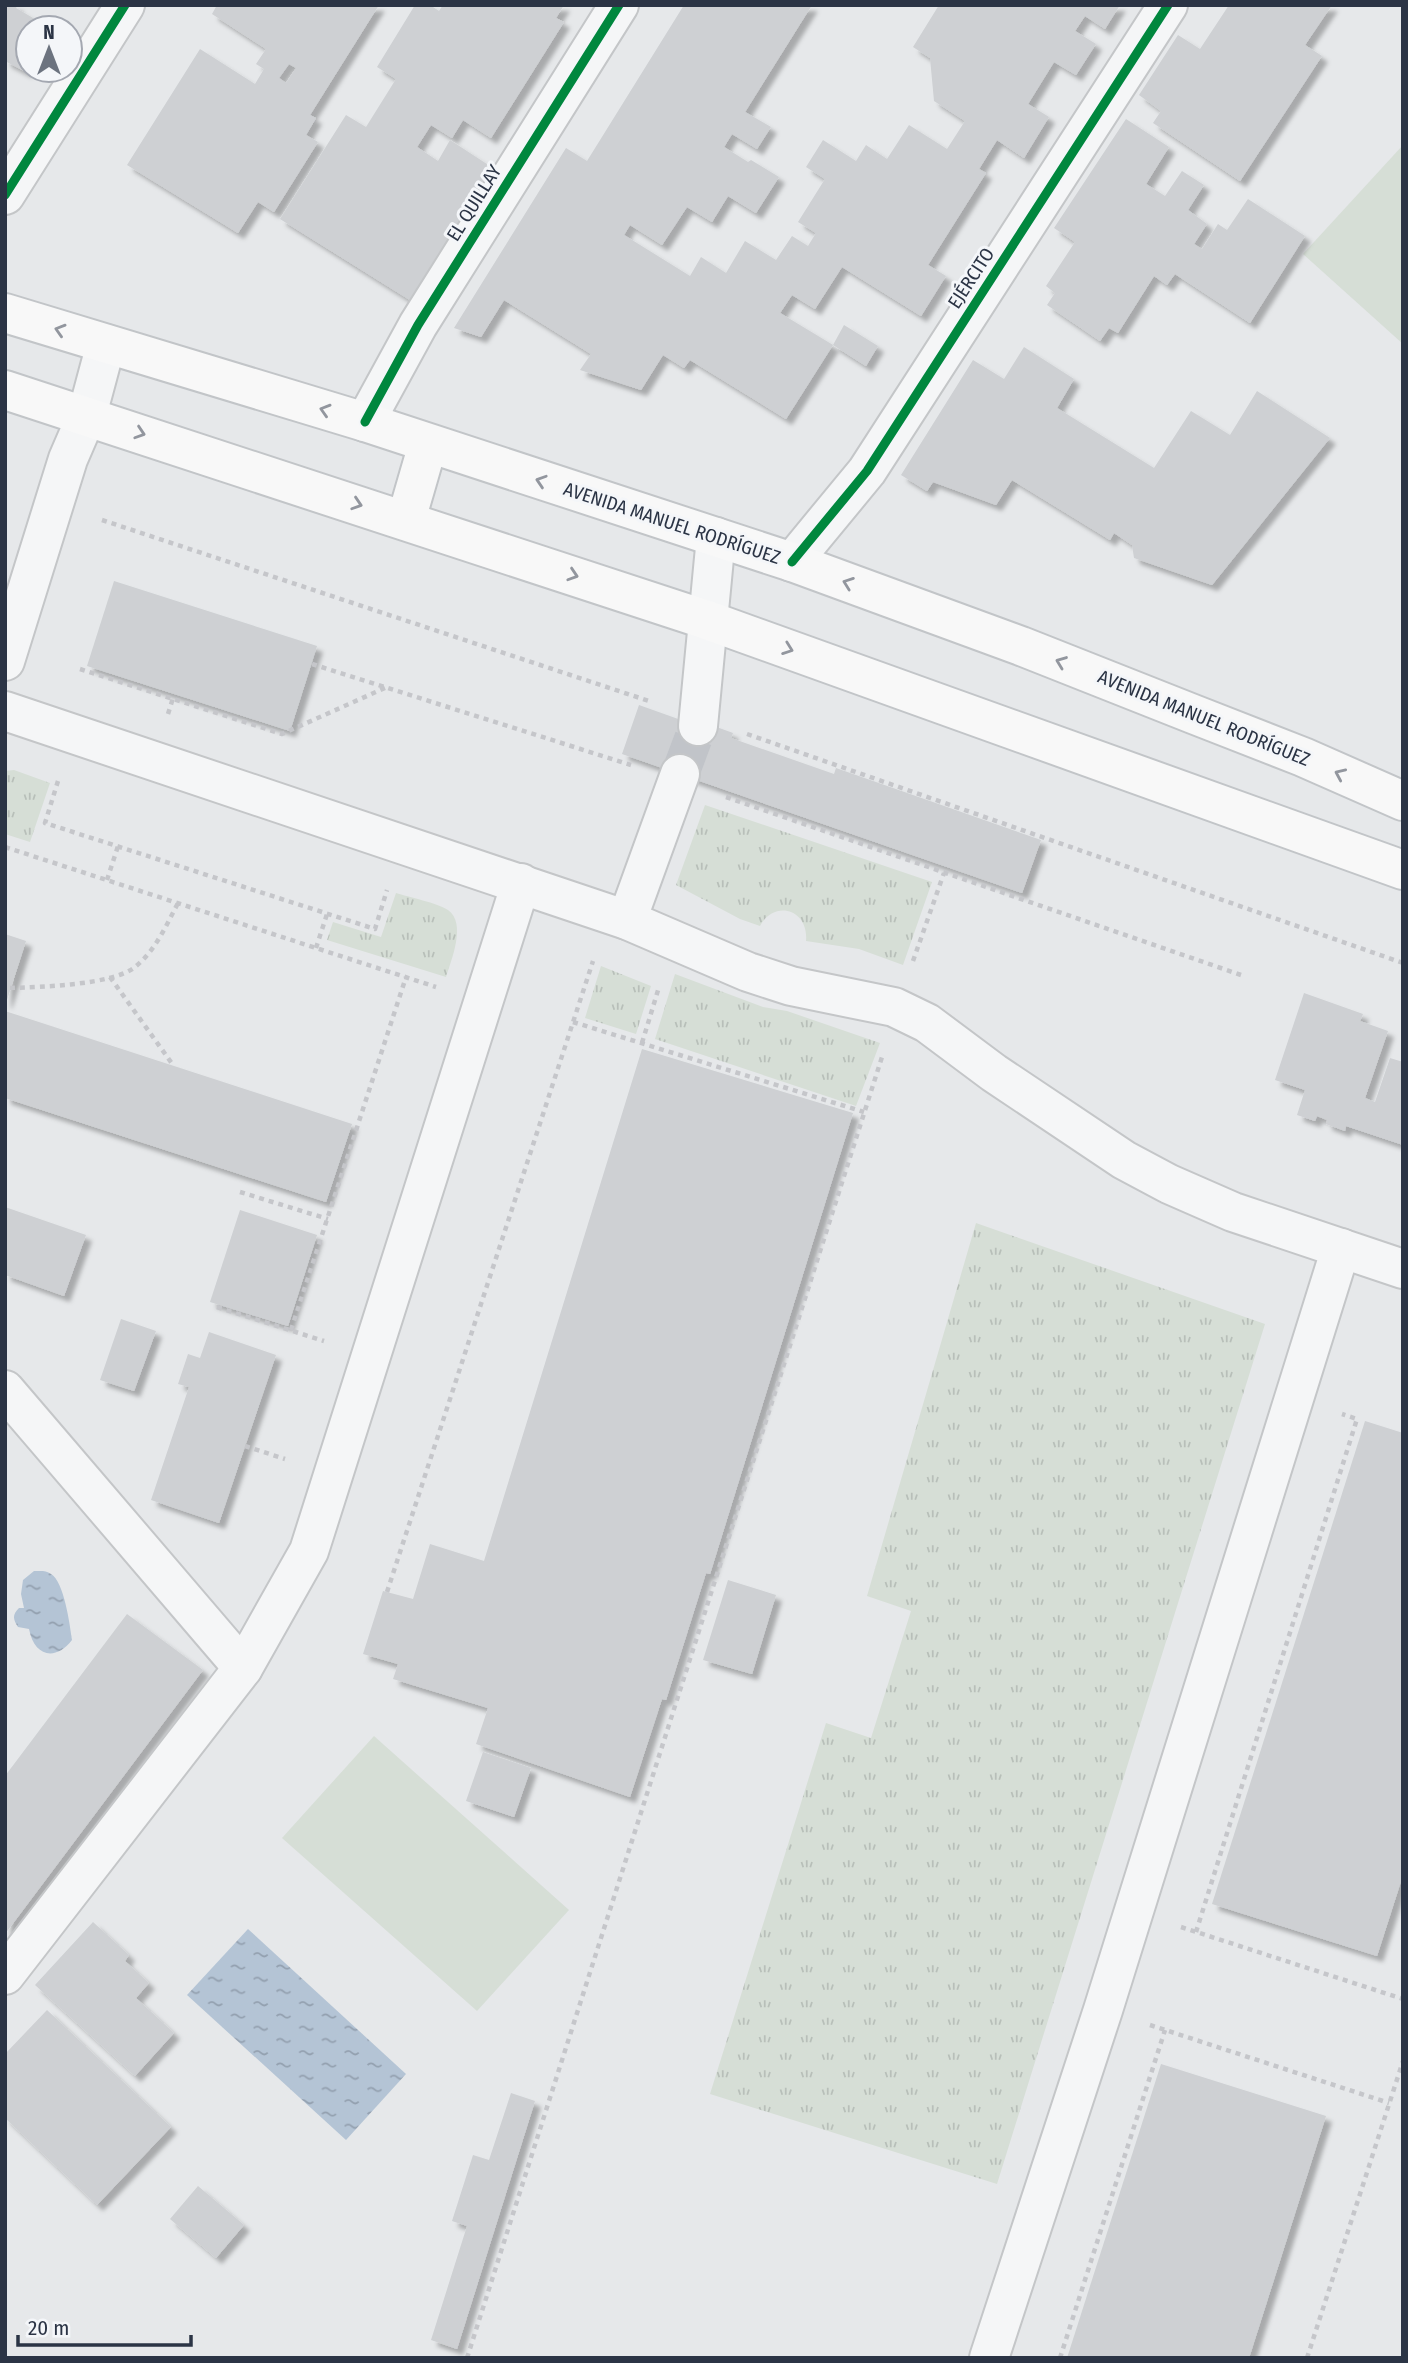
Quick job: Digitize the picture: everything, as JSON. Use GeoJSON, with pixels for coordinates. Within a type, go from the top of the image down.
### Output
{"type":"FeatureCollection","features":[{"type":"Feature","properties":{"kind":"main road","name":"AVENIDA MANUEL RODRÍGUEZ"},"geometry":{"type":"LineString","coordinates":[[5,313],[365,422],[792,562],[1021,646],[1303,757],[1403,802]]}},
{"type":"Feature","properties":{"kind":"main road"},"geometry":{"type":"LineString","coordinates":[[5,390],[707,620],[1403,870]]}},
{"type":"Feature","properties":{"kind":"main road"},"geometry":{"type":"LineString","coordinates":[[406,520],[428,444]]}},
{"type":"Feature","properties":{"kind":"street"},"geometry":{"type":"LineString","coordinates":[[5,195],[125,5]]}},
{"type":"Feature","properties":{"kind":"street","name":"EL QUILLAY"},"geometry":{"type":"LineString","coordinates":[[365,422],[418,325],[619,5]]}},
{"type":"Feature","properties":{"kind":"street","name":"EJÉRCITO"},"geometry":{"type":"LineString","coordinates":[[792,562],[867,471],[1168,5]]}},
{"type":"Feature","properties":{"kind":"street"},"geometry":{"type":"LineString","coordinates":[[5,661],[68,459],[87,415],[106,344]]}},
{"type":"Feature","properties":{"kind":"street"},"geometry":{"type":"LineString","coordinates":[[698,726],[716,537]]}},
{"type":"Feature","properties":{"kind":"street"},"geometry":{"type":"LineString","coordinates":[[5,710],[627,920],[748,972],[790,986],[894,1007],[927,1023],[994,1073],[1146,1172],[1233,1212],[1403,1269]]}},
{"type":"Feature","properties":{"kind":"street"},"geometry":{"type":"LineString","coordinates":[[627,920],[679,777]]}},
{"type":"Feature","properties":{"kind":"street"},"geometry":{"type":"LineString","coordinates":[[5,1975],[243,1668],[309,1551],[521,883]]}},
{"type":"Feature","properties":{"kind":"street"},"geometry":{"type":"LineString","coordinates":[[989,2358],[1103,2010],[1341,1248]]}},
{"type":"Feature","properties":{"kind":"street"},"geometry":{"type":"LineString","coordinates":[[5,1390],[243,1668]]}},
{"type":"Feature","properties":{"kind":"path"},"geometry":{"type":"LineString","coordinates":[[312,664],[679,777],[944,873],[1241,975]]}},
{"type":"Feature","properties":{"kind":"path"},"geometry":{"type":"LineString","coordinates":[[80,668],[282,734],[387,687]]}},
{"type":"Feature","properties":{"kind":"path"},"geometry":{"type":"LineString","coordinates":[[59,777],[45,823],[327,914],[375,929],[389,883]]}},
{"type":"Feature","properties":{"kind":"path"},"geometry":{"type":"LineString","coordinates":[[107,880],[117,846]]}},
{"type":"Feature","properties":{"kind":"path"},"geometry":{"type":"LineString","coordinates":[[5,847],[439,988]]}},
{"type":"Feature","properties":{"kind":"path"},"geometry":{"type":"LineString","coordinates":[[913,962],[944,873]]}},
{"type":"Feature","properties":{"kind":"path"},"geometry":{"type":"LineString","coordinates":[[10,988],[110,977],[133,969],[155,946],[178,903]]}},
{"type":"Feature","properties":{"kind":"path"},"geometry":{"type":"LineString","coordinates":[[316,948],[327,914]]}},
{"type":"Feature","properties":{"kind":"path"},"geometry":{"type":"LineString","coordinates":[[387,1592],[596,954]]}},
{"type":"Feature","properties":{"kind":"path"},"geometry":{"type":"LineString","coordinates":[[642,1043],[663,976]]}},
{"type":"Feature","properties":{"kind":"path"},"geometry":{"type":"LineString","coordinates":[[110,977],[173,1065]]}},
{"type":"Feature","properties":{"kind":"path"},"geometry":{"type":"LineString","coordinates":[[291,1330],[406,977]]}},
{"type":"Feature","properties":{"kind":"path"},"geometry":{"type":"LineString","coordinates":[[573,1022],[864,1112]]}},
{"type":"Feature","properties":{"kind":"path"},"geometry":{"type":"LineString","coordinates":[[467,2358],[885,1048]]}},
{"type":"Feature","properties":{"kind":"path"},"geometry":{"type":"LineString","coordinates":[[240,1192],[328,1219]]}},
{"type":"Feature","properties":{"kind":"path"},"geometry":{"type":"LineString","coordinates":[[217,1307],[335,1344]]}},
{"type":"Feature","properties":{"kind":"path"},"geometry":{"type":"LineString","coordinates":[[1196,1932],[1357,1419],[1338,1412]]}},
{"type":"Feature","properties":{"kind":"path"},"geometry":{"type":"LineString","coordinates":[[245,1446],[297,1462]]}},
{"type":"Feature","properties":{"kind":"path"},"geometry":{"type":"LineString","coordinates":[[1175,1925],[1403,1999]]}},
{"type":"Feature","properties":{"kind":"path"},"geometry":{"type":"LineString","coordinates":[[1144,2023],[1389,2104]]}},
{"type":"Feature","properties":{"kind":"path"},"geometry":{"type":"LineString","coordinates":[[1060,2358],[1166,2030]]}},
{"type":"Feature","properties":{"kind":"path"},"geometry":{"type":"LineString","coordinates":[[1307,2358],[1403,2061]]}},
{"type":"Feature","properties":{"kind":"green space"},"geometry":{"type":"Polygon","coordinates":[[[1403,145],[1403,344],[1303,254],[1403,145]]]}},
{"type":"Feature","properties":{"kind":"green space"},"geometry":{"type":"Polygon","coordinates":[[[14,770],[50,783],[30,842],[5,834],[5,771],[14,770]]]}},
{"type":"Feature","properties":{"kind":"green space"},"geometry":{"type":"Polygon","coordinates":[[[705,805],[932,882],[903,965],[859,949],[806,941],[802,921],[789,911],[774,912],[760,926],[740,919],[676,885],[705,805]]]}},
{"type":"Feature","properties":{"kind":"green space"},"geometry":{"type":"Polygon","coordinates":[[[396,893],[437,905],[454,916],[456,942],[446,977],[327,940],[333,922],[381,937],[396,893]]]}},
{"type":"Feature","properties":{"kind":"green space"},"geometry":{"type":"Polygon","coordinates":[[[601,966],[651,986],[636,1034],[585,1018],[601,966]]]}},
{"type":"Feature","properties":{"kind":"green space"},"geometry":{"type":"Polygon","coordinates":[[[675,974],[763,1007],[787,1011],[880,1043],[856,1106],[655,1039],[675,974]]]}},
{"type":"Feature","properties":{"kind":"green space"},"geometry":{"type":"Polygon","coordinates":[[[976,1223],[1265,1324],[997,2184],[710,2094],[826,1723],[871,1738],[911,1611],[867,1596],[976,1223]]]}},
{"type":"Feature","properties":{"kind":"green space"},"geometry":{"type":"Polygon","coordinates":[[[374,1736],[569,1910],[477,2011],[282,1838],[374,1736]]]}},
{"type":"Feature","properties":{"kind":"water"},"geometry":{"type":"Polygon","coordinates":[[[34,1571],[47,1572],[56,1578],[66,1604],[72,1640],[59,1651],[52,1653],[40,1650],[35,1645],[29,1629],[18,1627],[14,1619],[17,1610],[24,1608],[21,1594],[23,1580],[34,1571]]]}},
{"type":"Feature","properties":{"kind":"water"},"geometry":{"type":"Polygon","coordinates":[[[248,1929],[406,2074],[346,2140],[187,1995],[248,1929]]]}},
{"type":"Feature","properties":{"kind":"building"},"geometry":{"type":"Polygon","coordinates":[[[5,5],[18,5],[16,8],[26,14],[14,14],[14,66],[5,61],[5,5]]]}},
{"type":"Feature","properties":{"kind":"building"},"geometry":{"type":"Polygon","coordinates":[[[217,5],[379,5],[310,115],[316,118],[306,135],[318,142],[274,212],[258,202],[238,233],[127,165],[200,49],[255,84],[264,69],[256,64],[266,49],[212,14],[217,5]],[[289,64],[279,78],[286,83],[296,68],[289,64]]]}},
{"type":"Feature","properties":{"kind":"building"},"geometry":{"type":"Polygon","coordinates":[[[415,5],[430,5],[439,11],[443,5],[564,5],[556,18],[564,22],[491,138],[463,120],[452,138],[431,125],[417,147],[438,161],[450,140],[496,170],[413,302],[280,219],[346,115],[366,127],[396,79],[377,67],[415,5]]]}},
{"type":"Feature","properties":{"kind":"building"},"geometry":{"type":"Polygon","coordinates":[[[684,5],[812,5],[745,112],[771,127],[757,149],[732,134],[724,147],[779,177],[756,213],[728,196],[712,222],[687,207],[662,245],[630,225],[624,235],[690,276],[701,257],[726,273],[745,241],[776,260],[792,236],[808,246],[816,233],[798,222],[825,179],[806,167],[823,140],[856,161],[866,145],[887,159],[909,125],[947,149],[965,121],[934,101],[930,58],[913,47],[939,5],[1120,5],[1105,29],[1085,16],[1075,31],[1096,44],[1076,75],[1054,62],[1028,104],[1049,117],[1024,158],[997,140],[979,169],[986,173],[928,265],[946,276],[921,316],[842,267],[815,309],[792,295],[780,313],[833,345],[786,419],[690,360],[684,368],[663,355],[641,390],[580,370],[591,354],[504,300],[481,337],[454,328],[566,148],[587,161],[684,5]]]}},
{"type":"Feature","properties":{"kind":"building"},"geometry":{"type":"Polygon","coordinates":[[[1229,5],[1332,5],[1305,45],[1322,56],[1240,181],[1153,123],[1161,111],[1139,95],[1178,35],[1200,49],[1229,5]]]}},
{"type":"Feature","properties":{"kind":"building"},"geometry":{"type":"Polygon","coordinates":[[[1126,119],[1169,147],[1146,184],[1165,196],[1182,171],[1204,185],[1188,210],[1207,224],[1194,244],[1202,249],[1218,224],[1227,230],[1248,199],[1305,236],[1250,323],[1175,274],[1167,285],[1154,276],[1118,333],[1109,328],[1100,341],[1047,305],[1055,293],[1046,286],[1075,242],[1054,228],[1126,119]]]}},
{"type":"Feature","properties":{"kind":"building"},"geometry":{"type":"Polygon","coordinates":[[[844,325],[878,346],[866,366],[833,345],[844,325]]]}},
{"type":"Feature","properties":{"kind":"building"},"geometry":{"type":"Polygon","coordinates":[[[1024,347],[1074,379],[1057,408],[1154,468],[1191,411],[1230,435],[1257,391],[1330,438],[1212,585],[1134,558],[1132,545],[1114,533],[1110,540],[1012,480],[996,505],[933,482],[927,491],[901,475],[973,360],[1004,379],[1024,347]]]}},
{"type":"Feature","properties":{"kind":"building"},"geometry":{"type":"Polygon","coordinates":[[[114,581],[317,646],[290,731],[87,666],[114,581]]]}},
{"type":"Feature","properties":{"kind":"building"},"geometry":{"type":"Polygon","coordinates":[[[639,705],[709,730],[711,725],[733,733],[731,738],[834,774],[836,768],[1041,840],[1022,893],[622,754],[639,705]]]}},
{"type":"Feature","properties":{"kind":"building"},"geometry":{"type":"Polygon","coordinates":[[[5,934],[26,941],[6,1003],[5,1003],[5,934]]]}},
{"type":"Feature","properties":{"kind":"building"},"geometry":{"type":"Polygon","coordinates":[[[1304,993],[1363,1014],[1360,1021],[1388,1031],[1365,1098],[1375,1102],[1390,1058],[1403,1062],[1403,1145],[1346,1126],[1345,1131],[1326,1124],[1327,1120],[1317,1116],[1315,1121],[1297,1115],[1305,1090],[1275,1080],[1304,993]]]}},
{"type":"Feature","properties":{"kind":"building"},"geometry":{"type":"Polygon","coordinates":[[[5,1011],[352,1124],[326,1202],[5,1098],[5,1011]]]}},
{"type":"Feature","properties":{"kind":"building"},"geometry":{"type":"Polygon","coordinates":[[[642,1049],[853,1113],[710,1574],[706,1573],[666,1700],[662,1699],[630,1797],[476,1744],[488,1708],[393,1679],[398,1664],[363,1654],[383,1591],[413,1599],[430,1544],[484,1561],[642,1049]]]}},
{"type":"Feature","properties":{"kind":"building"},"geometry":{"type":"Polygon","coordinates":[[[5,1207],[86,1235],[64,1296],[5,1275],[5,1207]]]}},
{"type":"Feature","properties":{"kind":"building"},"geometry":{"type":"Polygon","coordinates":[[[240,1210],[317,1235],[288,1326],[210,1302],[240,1210]]]}},
{"type":"Feature","properties":{"kind":"building"},"geometry":{"type":"Polygon","coordinates":[[[121,1319],[156,1331],[134,1391],[100,1380],[121,1319]]]}},
{"type":"Feature","properties":{"kind":"building"},"geometry":{"type":"Polygon","coordinates":[[[209,1332],[276,1355],[219,1523],[151,1500],[189,1387],[178,1384],[188,1354],[200,1358],[209,1332]]]}},
{"type":"Feature","properties":{"kind":"building"},"geometry":{"type":"Polygon","coordinates":[[[1365,1421],[1403,1433],[1403,1875],[1377,1956],[1212,1904],[1365,1421]]]}},
{"type":"Feature","properties":{"kind":"building"},"geometry":{"type":"Polygon","coordinates":[[[728,1580],[776,1595],[752,1674],[703,1660],[728,1580]]]}},
{"type":"Feature","properties":{"kind":"building"},"geometry":{"type":"Polygon","coordinates":[[[127,1614],[203,1670],[5,1934],[5,1776],[127,1614]]]}},
{"type":"Feature","properties":{"kind":"building"},"geometry":{"type":"Polygon","coordinates":[[[483,1752],[531,1768],[514,1817],[466,1801],[483,1752]]]}},
{"type":"Feature","properties":{"kind":"building"},"geometry":{"type":"Polygon","coordinates":[[[93,1922],[129,1955],[125,1961],[149,1983],[136,1998],[174,2033],[135,2076],[35,1985],[93,1922]]]}},
{"type":"Feature","properties":{"kind":"building"},"geometry":{"type":"Polygon","coordinates":[[[47,2010],[171,2127],[97,2205],[5,2118],[5,2054],[47,2010]]]}},
{"type":"Feature","properties":{"kind":"building"},"geometry":{"type":"Polygon","coordinates":[[[1161,2064],[1326,2116],[1249,2358],[1067,2358],[1161,2064]]]}},
{"type":"Feature","properties":{"kind":"building"},"geometry":{"type":"Polygon","coordinates":[[[511,2093],[535,2101],[457,2349],[431,2340],[467,2226],[452,2221],[473,2155],[489,2160],[511,2093]]]}},
{"type":"Feature","properties":{"kind":"building"},"geometry":{"type":"Polygon","coordinates":[[[198,2186],[244,2225],[216,2258],[170,2219],[198,2186]]]}},
{"type":"Feature","properties":{"kind":"tunnel"},"geometry":{"type":"LineString","coordinates":[[680,774],[698,726]]}},
{"type":"Feature","properties":{"kind":"cycle path"},"geometry":{"type":"LineString","coordinates":[[5,195],[125,5]]}},
{"type":"Feature","properties":{"kind":"cycle path"},"geometry":{"type":"LineString","coordinates":[[365,422],[418,325],[619,5]]}},
{"type":"Feature","properties":{"kind":"cycle path"},"geometry":{"type":"LineString","coordinates":[[792,562],[867,471],[1168,5]]}}]}
